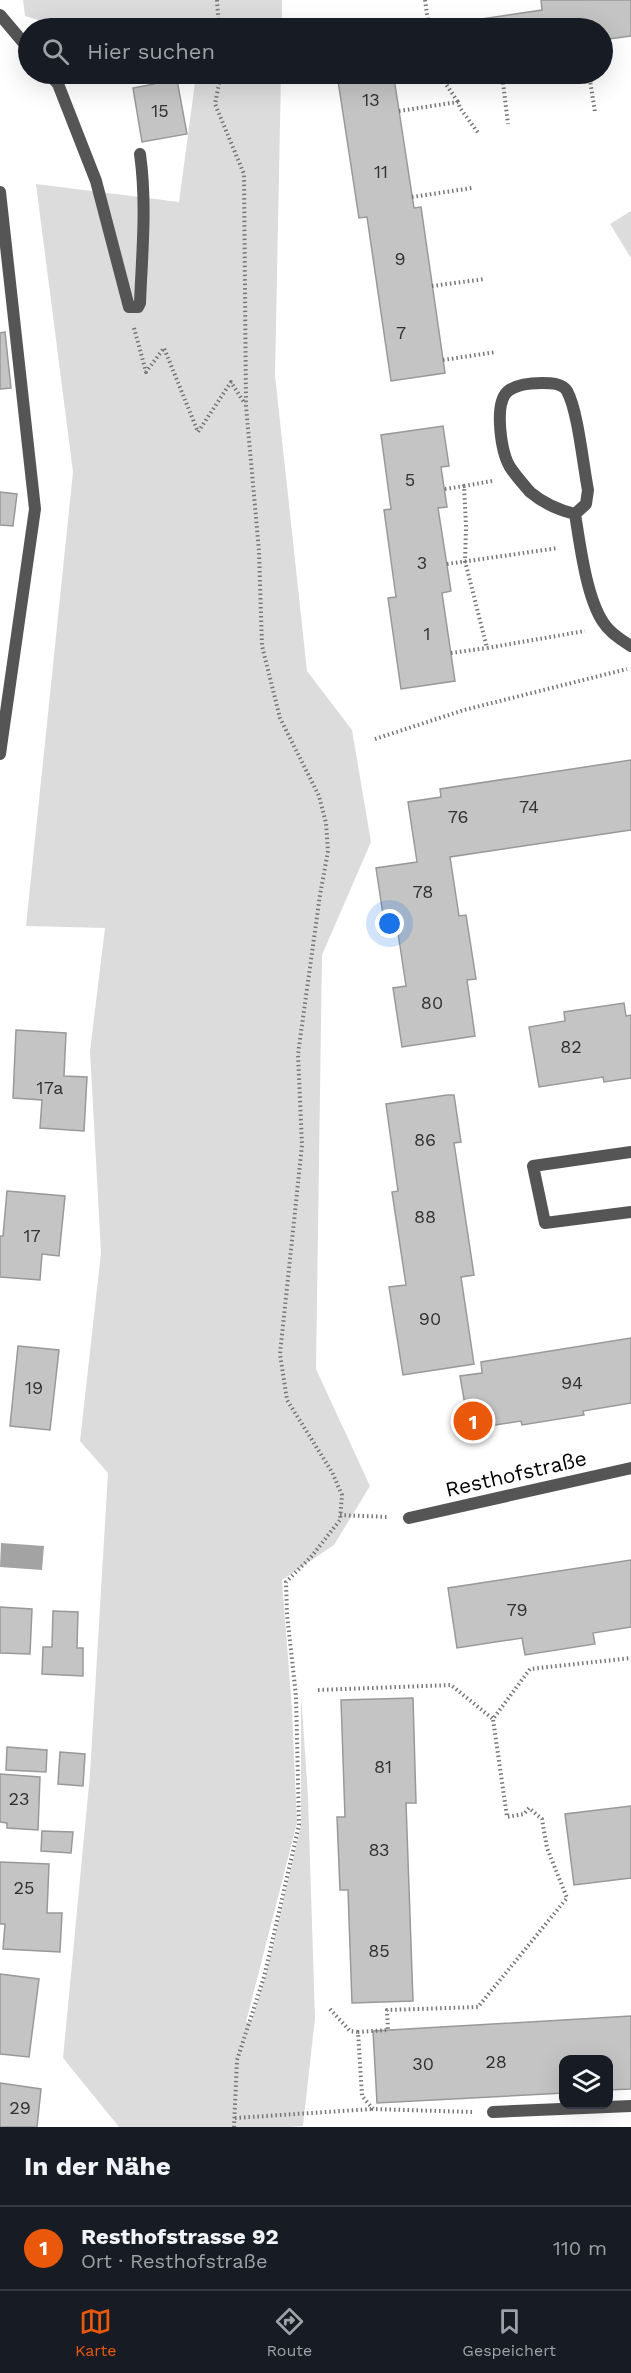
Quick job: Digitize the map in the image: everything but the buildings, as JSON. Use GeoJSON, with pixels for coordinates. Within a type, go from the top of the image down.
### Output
{"type":"FeatureCollection","features":[{"type":"Feature","properties":{"kind":"street"},"geometry":{"type":"LineString","coordinates":[[0,15],[18,36]]}},
{"type":"Feature","properties":{"kind":"street"},"geometry":{"type":"LineString","coordinates":[[58,84],[96,181],[129,307],[136,309],[140,303],[144,217],[144,185],[140,154]]}},
{"type":"Feature","properties":{"kind":"street"},"geometry":{"type":"LineString","coordinates":[[0,192],[35,508],[0,754]]}},
{"type":"Feature","properties":{"kind":"street"},"geometry":{"type":"LineString","coordinates":[[538,383],[560,385],[566,389],[572,404],[588,490],[586,504],[575,514],[561,510],[530,492],[509,466],[501,430],[501,402],[507,392],[518,386],[538,383]]}},
{"type":"Feature","properties":{"kind":"street"},"geometry":{"type":"LineString","coordinates":[[575,514],[594,602],[603,622],[631,646]]}},
{"type":"Feature","properties":{"kind":"street"},"geometry":{"type":"LineString","coordinates":[[631,1152],[533,1166],[545,1223],[631,1212]]}},
{"type":"Feature","properties":{"kind":"street","name":"Resthofstraße"},"geometry":{"type":"LineString","coordinates":[[410,1518],[631,1468]]}},
{"type":"Feature","properties":{"kind":"street"},"geometry":{"type":"LineString","coordinates":[[493,2112],[631,2106]]}},
{"type":"Feature","properties":{"kind":"path"},"geometry":{"type":"LineString","coordinates":[[217,0],[218,18]]}},
{"type":"Feature","properties":{"kind":"path"},"geometry":{"type":"LineString","coordinates":[[425,0],[428,18]]}},
{"type":"Feature","properties":{"kind":"path"},"geometry":{"type":"LineString","coordinates":[[219,84],[215,104],[244,174],[246,406],[260,551],[261,646],[280,718],[319,796],[327,823],[328,851],[298,1054],[302,1145],[280,1354],[287,1400],[332,1472],[342,1495],[340,1520],[311,1557],[286,1582],[287,1614],[296,1696],[299,1825],[264,1977],[237,2060],[234,2127]]}},
{"type":"Feature","properties":{"kind":"path"},"geometry":{"type":"LineString","coordinates":[[446,84],[479,134]]}},
{"type":"Feature","properties":{"kind":"path"},"geometry":{"type":"LineString","coordinates":[[503,84],[507,124]]}},
{"type":"Feature","properties":{"kind":"path"},"geometry":{"type":"LineString","coordinates":[[591,84],[595,112]]}},
{"type":"Feature","properties":{"kind":"path"},"geometry":{"type":"LineString","coordinates":[[399,111],[459,102]]}},
{"type":"Feature","properties":{"kind":"path"},"geometry":{"type":"LineString","coordinates":[[412,197],[472,188]]}},
{"type":"Feature","properties":{"kind":"path"},"geometry":{"type":"LineString","coordinates":[[432,286],[485,279]]}},
{"type":"Feature","properties":{"kind":"path"},"geometry":{"type":"LineString","coordinates":[[129,307],[146,372],[164,348],[198,432],[231,382],[246,406]]}},
{"type":"Feature","properties":{"kind":"path"},"geometry":{"type":"LineString","coordinates":[[443,360],[496,352]]}},
{"type":"Feature","properties":{"kind":"path"},"geometry":{"type":"LineString","coordinates":[[445,489],[502,480],[516,473]]}},
{"type":"Feature","properties":{"kind":"path"},"geometry":{"type":"LineString","coordinates":[[464,486],[465,561],[488,648]]}},
{"type":"Feature","properties":{"kind":"path"},"geometry":{"type":"LineString","coordinates":[[447,564],[565,547],[560,522],[561,510]]}},
{"type":"Feature","properties":{"kind":"path"},"geometry":{"type":"LineString","coordinates":[[451,653],[584,632],[589,628],[585,623]]}},
{"type":"Feature","properties":{"kind":"path"},"geometry":{"type":"LineString","coordinates":[[375,739],[464,710],[631,668]]}},
{"type":"Feature","properties":{"kind":"path"},"geometry":{"type":"LineString","coordinates":[[340,1515],[410,1518]]}},
{"type":"Feature","properties":{"kind":"path"},"geometry":{"type":"LineString","coordinates":[[493,1719],[530,1670],[631,1658]]}},
{"type":"Feature","properties":{"kind":"path"},"geometry":{"type":"LineString","coordinates":[[318,1690],[451,1685],[493,1719],[507,1817],[524,1814],[529,1808],[542,1819],[547,1848],[567,1898],[477,2007],[387,2010],[388,2030],[358,2032],[350,2031],[330,2009]]}},
{"type":"Feature","properties":{"kind":"path"},"geometry":{"type":"LineString","coordinates":[[358,2032],[362,2096],[373,2109]]}},
{"type":"Feature","properties":{"kind":"path"},"geometry":{"type":"LineString","coordinates":[[235,2118],[373,2109],[493,2112]]}},
{"type":"Feature","properties":{"kind":"shaded area"},"geometry":{"type":"Polygon","coordinates":[[[23,0],[282,0],[282,18],[32,18],[25,16],[23,0]]]}},
{"type":"Feature","properties":{"kind":"shaded area"},"geometry":{"type":"Polygon","coordinates":[[[195,84],[281,84],[275,375],[307,671],[352,730],[371,842],[322,955],[316,1369],[370,1486],[334,1545],[282,1580],[292,1709],[297,1823],[246,2022],[251,2022],[265,1978],[301,1825],[301,1693],[308,1797],[315,2018],[303,2126],[290,2127],[119,2127],[63,2058],[90,1774],[108,1473],[80,1441],[101,1253],[90,1051],[105,928],[26,926],[73,472],[36,184],[179,202],[195,84]]]}},
{"type":"Feature","properties":{"kind":"shaded area"},"geometry":{"type":"Polygon","coordinates":[[[631,211],[631,258],[610,224],[631,211]]]}},
{"type":"Feature","properties":{"kind":"shaded area"},"geometry":{"type":"Polygon","coordinates":[[[1,1543],[44,1546],[42,1570],[0,1567],[1,1543]]]}},
{"type":"Feature","properties":{"kind":"place","name":"Resthofstrasse 92"},"geometry":{"type":"Point","coordinates":[473,1421]}}]}
